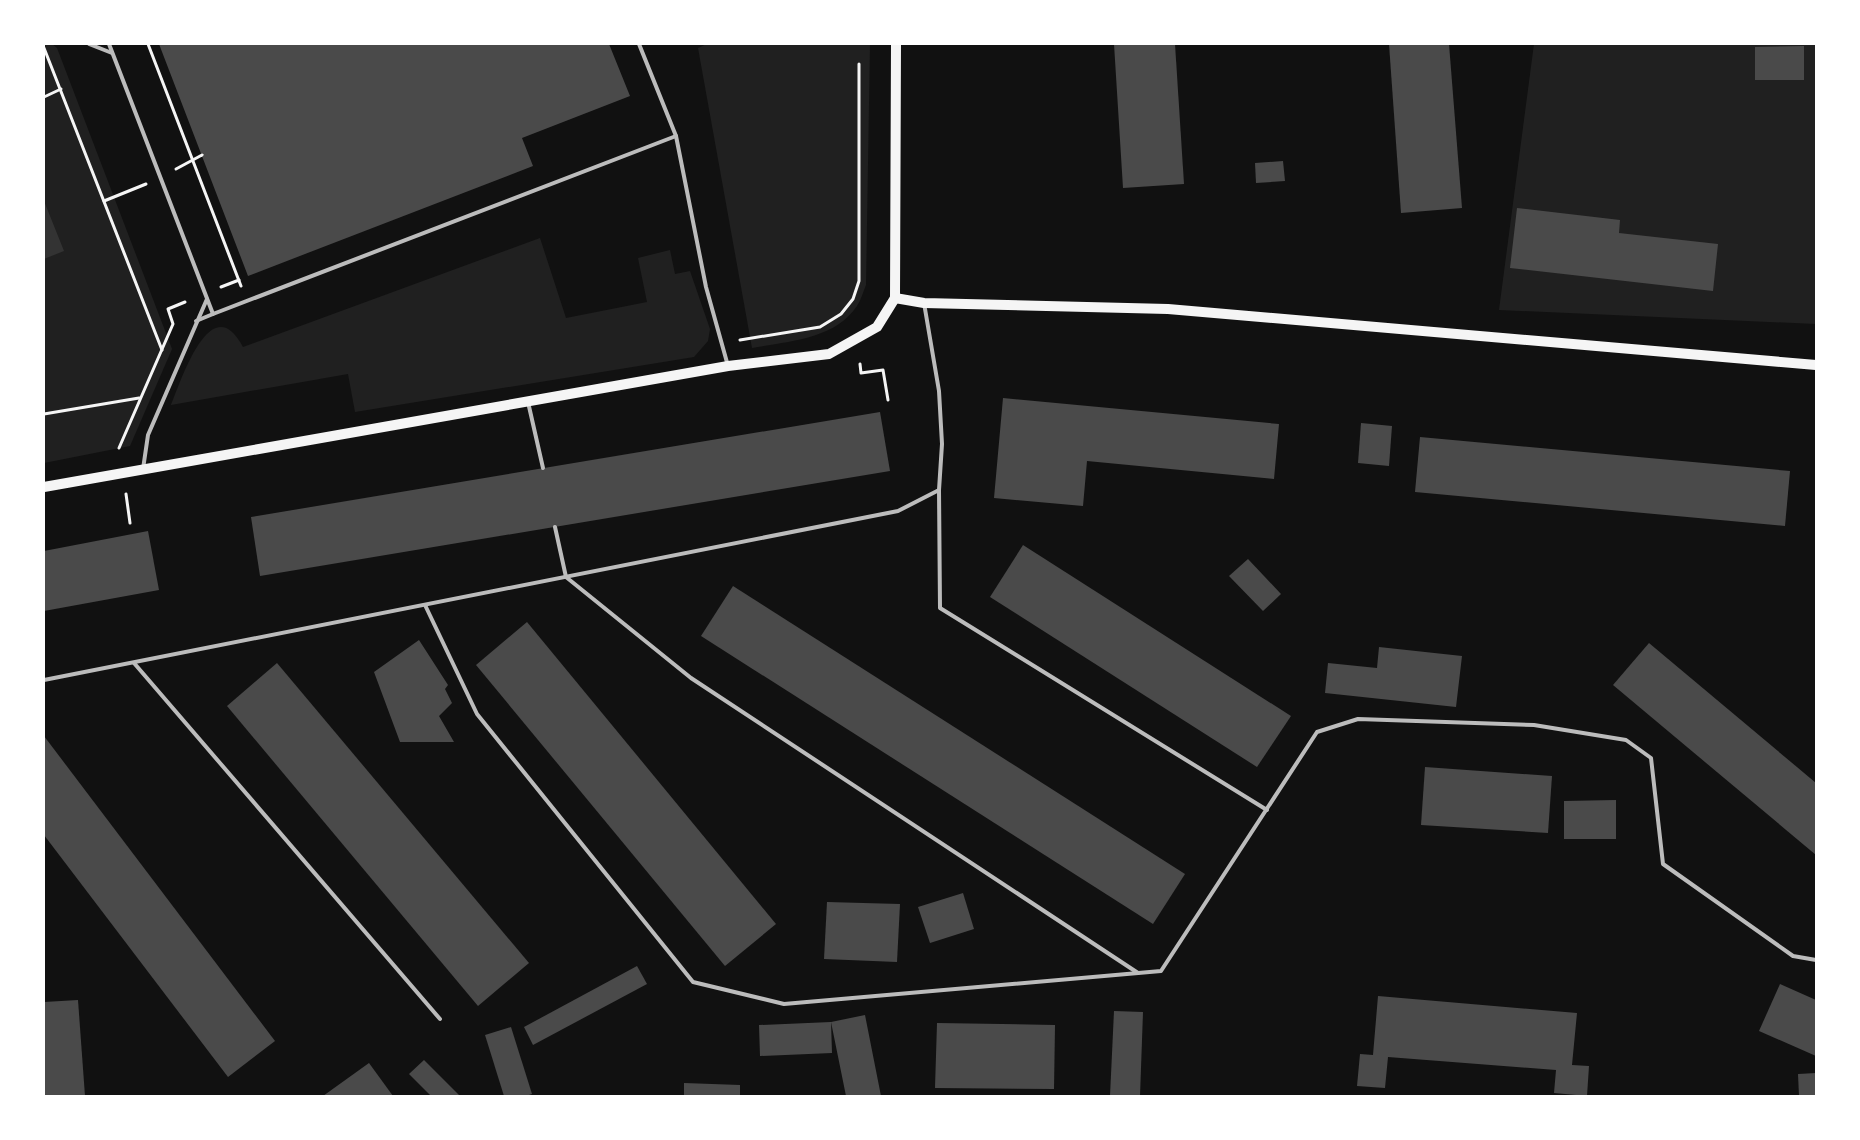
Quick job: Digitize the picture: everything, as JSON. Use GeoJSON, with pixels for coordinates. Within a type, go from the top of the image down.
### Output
{"type":"FeatureCollection","features":[{"type":"Feature","properties":{"kind":"main road"},"geometry":{"type":"LineString","coordinates":[[44,487],[728,366],[829,354],[877,327],[895,298],[896,44]]}},
{"type":"Feature","properties":{"kind":"main road"},"geometry":{"type":"LineString","coordinates":[[895,298],[924,303],[1168,309],[1816,365]]}},
{"type":"Feature","properties":{"kind":"lane"},"geometry":{"type":"LineString","coordinates":[[89,44],[112,53]]}},
{"type":"Feature","properties":{"kind":"lane"},"geometry":{"type":"LineString","coordinates":[[108,44],[213,314]]}},
{"type":"Feature","properties":{"kind":"lane"},"geometry":{"type":"LineString","coordinates":[[639,44],[676,136],[706,287],[728,366]]}},
{"type":"Feature","properties":{"kind":"lane"},"geometry":{"type":"LineString","coordinates":[[196,321],[676,136]]}},
{"type":"Feature","properties":{"kind":"lane"},"geometry":{"type":"LineString","coordinates":[[143,469],[148,434],[207,298]]}},
{"type":"Feature","properties":{"kind":"lane"},"geometry":{"type":"LineString","coordinates":[[924,303],[939,391],[942,444],[939,490],[940,608],[1267,810]]}},
{"type":"Feature","properties":{"kind":"lane"},"geometry":{"type":"LineString","coordinates":[[528,402],[543,468]]}},
{"type":"Feature","properties":{"kind":"lane"},"geometry":{"type":"LineString","coordinates":[[44,680],[898,511],[939,490]]}},
{"type":"Feature","properties":{"kind":"lane"},"geometry":{"type":"LineString","coordinates":[[555,527],[566,577],[691,678],[1138,973]]}},
{"type":"Feature","properties":{"kind":"lane"},"geometry":{"type":"LineString","coordinates":[[425,605],[477,714],[693,982],[784,1004],[1161,971],[1317,732],[1358,719],[1534,725],[1626,740],[1651,758],[1663,864],[1793,956],[1816,960]]}},
{"type":"Feature","properties":{"kind":"lane"},"geometry":{"type":"LineString","coordinates":[[134,662],[440,1019]]}},
{"type":"Feature","properties":{"kind":"path"},"geometry":{"type":"LineString","coordinates":[[148,44],[247,301]]}},
{"type":"Feature","properties":{"kind":"path"},"geometry":{"type":"LineString","coordinates":[[44,48],[162,350]]}},
{"type":"Feature","properties":{"kind":"path"},"geometry":{"type":"LineString","coordinates":[[722,343],[820,327],[841,314],[853,299],[859,281],[859,64]]}},
{"type":"Feature","properties":{"kind":"path"},"geometry":{"type":"LineString","coordinates":[[44,97],[61,89]]}},
{"type":"Feature","properties":{"kind":"path"},"geometry":{"type":"LineString","coordinates":[[104,201],[125,192]]}},
{"type":"Feature","properties":{"kind":"path"},"geometry":{"type":"LineString","coordinates":[[119,448],[173,324],[168,309]]}},
{"type":"Feature","properties":{"kind":"path"},"geometry":{"type":"LineString","coordinates":[[841,314],[845,319]]}},
{"type":"Feature","properties":{"kind":"path"},"geometry":{"type":"LineString","coordinates":[[860,364],[861,373],[883,370],[888,400]]}},
{"type":"Feature","properties":{"kind":"path"},"geometry":{"type":"LineString","coordinates":[[44,414],[140,398]]}},
{"type":"Feature","properties":{"kind":"path"},"geometry":{"type":"LineString","coordinates":[[125,487],[130,523]]}},
{"type":"Feature","properties":{"kind":"shaded area"},"geometry":{"type":"Polygon","coordinates":[[[44,44],[52,44],[57,48],[172,349],[130,446],[44,463],[44,44]]]}},
{"type":"Feature","properties":{"kind":"shaded area"},"geometry":{"type":"Polygon","coordinates":[[[707,44],[870,44],[866,285],[857,306],[847,317],[836,326],[823,332],[795,341],[752,348],[698,48],[707,44]]]}},
{"type":"Feature","properties":{"kind":"shaded area"},"geometry":{"type":"Polygon","coordinates":[[[1534,44],[1816,44],[1816,324],[1499,310],[1534,44]]]}},
{"type":"Feature","properties":{"kind":"shaded area"},"geometry":{"type":"Polygon","coordinates":[[[44,201],[64,251],[44,259],[44,201]]]}},
{"type":"Feature","properties":{"kind":"shaded area"},"geometry":{"type":"Polygon","coordinates":[[[540,238],[566,318],[647,302],[638,258],[670,250],[675,274],[690,271],[710,329],[708,341],[694,357],[355,412],[348,374],[171,405],[182,377],[199,344],[209,332],[220,327],[231,331],[243,347],[540,238]]]}},
{"type":"Feature","properties":{"kind":"building"},"geometry":{"type":"Polygon","coordinates":[[[159,44],[609,44],[630,96],[522,138],[533,166],[248,276],[159,44]]]}},
{"type":"Feature","properties":{"kind":"building"},"geometry":{"type":"Polygon","coordinates":[[[1114,44],[1175,44],[1184,184],[1123,188],[1114,44]]]}},
{"type":"Feature","properties":{"kind":"building"},"geometry":{"type":"Polygon","coordinates":[[[1389,44],[1449,44],[1462,208],[1401,213],[1389,44]]]}},
{"type":"Feature","properties":{"kind":"building"},"geometry":{"type":"Polygon","coordinates":[[[1804,46],[1804,80],[1755,80],[1755,47],[1804,46]]]}},
{"type":"Feature","properties":{"kind":"building"},"geometry":{"type":"Polygon","coordinates":[[[1283,161],[1285,181],[1256,183],[1255,163],[1283,161]]]}},
{"type":"Feature","properties":{"kind":"building"},"geometry":{"type":"Polygon","coordinates":[[[1517,208],[1620,220],[1619,233],[1718,244],[1713,291],[1510,268],[1517,208]]]}},
{"type":"Feature","properties":{"kind":"building"},"geometry":{"type":"Polygon","coordinates":[[[1003,398],[1279,424],[1274,479],[1087,461],[1083,506],[994,498],[1003,398]]]}},
{"type":"Feature","properties":{"kind":"building"},"geometry":{"type":"Polygon","coordinates":[[[880,412],[890,471],[260,576],[251,517],[880,412]]]}},
{"type":"Feature","properties":{"kind":"building"},"geometry":{"type":"Polygon","coordinates":[[[1361,423],[1392,426],[1389,466],[1358,463],[1361,423]]]}},
{"type":"Feature","properties":{"kind":"building"},"geometry":{"type":"Polygon","coordinates":[[[1420,437],[1790,471],[1785,526],[1415,492],[1420,437]]]}},
{"type":"Feature","properties":{"kind":"building"},"geometry":{"type":"Polygon","coordinates":[[[148,531],[159,590],[44,611],[44,551],[148,531]]]}},
{"type":"Feature","properties":{"kind":"building"},"geometry":{"type":"Polygon","coordinates":[[[1023,545],[1291,716],[1257,767],[990,597],[1023,545]]]}},
{"type":"Feature","properties":{"kind":"building"},"geometry":{"type":"Polygon","coordinates":[[[1248,559],[1281,594],[1263,611],[1229,576],[1248,559]]]}},
{"type":"Feature","properties":{"kind":"building"},"geometry":{"type":"Polygon","coordinates":[[[733,586],[1185,874],[1153,924],[701,636],[733,586]]]}},
{"type":"Feature","properties":{"kind":"building"},"geometry":{"type":"Polygon","coordinates":[[[527,622],[776,924],[725,966],[476,665],[527,622]]]}},
{"type":"Feature","properties":{"kind":"building"},"geometry":{"type":"Polygon","coordinates":[[[419,640],[448,685],[445,689],[452,703],[439,716],[454,742],[400,742],[374,672],[419,640]]]}},
{"type":"Feature","properties":{"kind":"building"},"geometry":{"type":"Polygon","coordinates":[[[1649,643],[1816,783],[1816,855],[1613,685],[1649,643]]]}},
{"type":"Feature","properties":{"kind":"building"},"geometry":{"type":"Polygon","coordinates":[[[1379,647],[1462,656],[1456,707],[1325,693],[1328,663],[1377,668],[1379,647]]]}},
{"type":"Feature","properties":{"kind":"building"},"geometry":{"type":"Polygon","coordinates":[[[277,663],[529,963],[478,1006],[227,706],[277,663]]]}},
{"type":"Feature","properties":{"kind":"building"},"geometry":{"type":"Polygon","coordinates":[[[44,736],[275,1041],[228,1077],[44,835],[44,736]]]}},
{"type":"Feature","properties":{"kind":"building"},"geometry":{"type":"Polygon","coordinates":[[[1425,767],[1552,776],[1548,833],[1421,825],[1425,767]]]}},
{"type":"Feature","properties":{"kind":"building"},"geometry":{"type":"Polygon","coordinates":[[[1616,800],[1616,839],[1564,839],[1564,801],[1616,800]]]}},
{"type":"Feature","properties":{"kind":"building"},"geometry":{"type":"Polygon","coordinates":[[[963,893],[974,929],[930,943],[918,907],[963,893]]]}},
{"type":"Feature","properties":{"kind":"building"},"geometry":{"type":"Polygon","coordinates":[[[827,902],[900,904],[897,962],[824,959],[827,902]]]}},
{"type":"Feature","properties":{"kind":"building"},"geometry":{"type":"Polygon","coordinates":[[[637,966],[647,984],[533,1045],[524,1027],[637,966]]]}},
{"type":"Feature","properties":{"kind":"building"},"geometry":{"type":"Polygon","coordinates":[[[1780,984],[1816,1000],[1816,1056],[1759,1031],[1780,984]]]}},
{"type":"Feature","properties":{"kind":"building"},"geometry":{"type":"Polygon","coordinates":[[[1378,996],[1577,1013],[1572,1065],[1589,1066],[1587,1096],[1554,1093],[1556,1070],[1388,1057],[1385,1088],[1357,1086],[1360,1054],[1373,1055],[1378,996]]]}},
{"type":"Feature","properties":{"kind":"building"},"geometry":{"type":"Polygon","coordinates":[[[78,1000],[85,1096],[44,1096],[44,1002],[78,1000]]]}},
{"type":"Feature","properties":{"kind":"building"},"geometry":{"type":"Polygon","coordinates":[[[1114,1011],[1143,1012],[1140,1096],[1110,1096],[1114,1011]]]}},
{"type":"Feature","properties":{"kind":"building"},"geometry":{"type":"Polygon","coordinates":[[[865,1015],[881,1096],[846,1096],[831,1022],[865,1015]]]}},
{"type":"Feature","properties":{"kind":"building"},"geometry":{"type":"Polygon","coordinates":[[[831,1022],[832,1053],[760,1056],[759,1025],[831,1022]]]}},
{"type":"Feature","properties":{"kind":"building"},"geometry":{"type":"Polygon","coordinates":[[[937,1023],[1055,1025],[1054,1089],[935,1088],[937,1023]]]}},
{"type":"Feature","properties":{"kind":"building"},"geometry":{"type":"Polygon","coordinates":[[[511,1027],[532,1094],[526,1096],[504,1096],[485,1035],[511,1027]]]}},
{"type":"Feature","properties":{"kind":"building"},"geometry":{"type":"Polygon","coordinates":[[[424,1060],[460,1096],[431,1096],[409,1074],[424,1060]]]}},
{"type":"Feature","properties":{"kind":"building"},"geometry":{"type":"Polygon","coordinates":[[[369,1063],[393,1096],[323,1096],[369,1063]]]}},
{"type":"Feature","properties":{"kind":"building"},"geometry":{"type":"Polygon","coordinates":[[[1816,1073],[1816,1096],[1799,1096],[1798,1074],[1816,1073]]]}},
{"type":"Feature","properties":{"kind":"building"},"geometry":{"type":"Polygon","coordinates":[[[684,1083],[740,1085],[740,1096],[684,1096],[684,1083]]]}}]}
